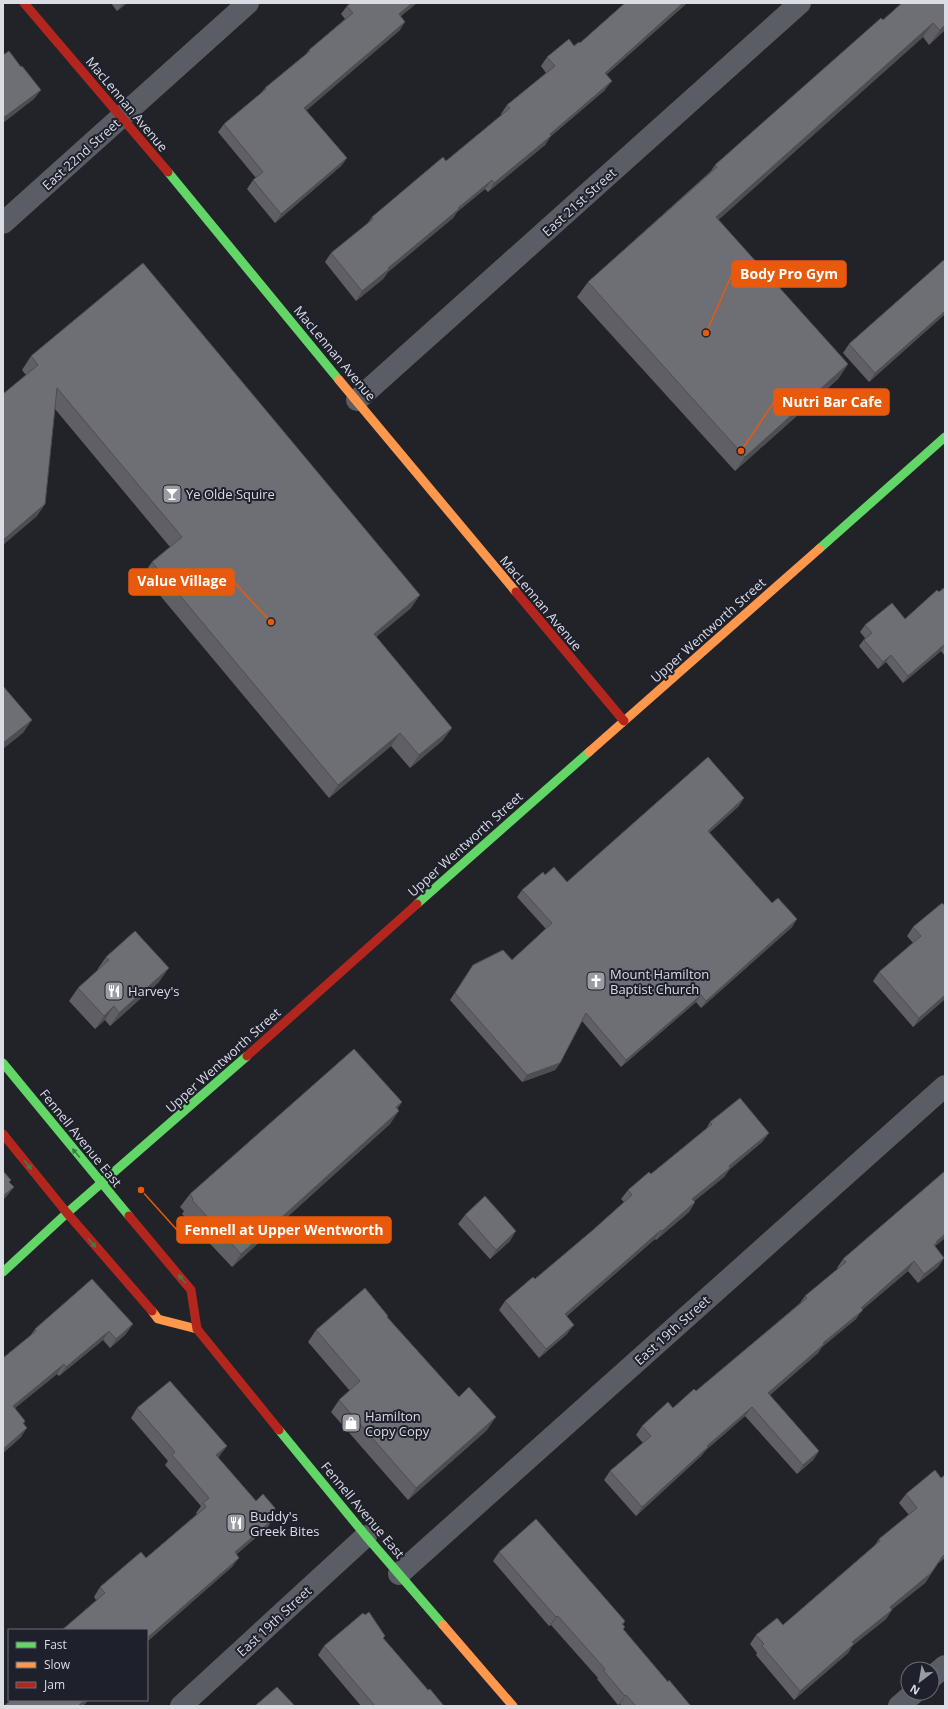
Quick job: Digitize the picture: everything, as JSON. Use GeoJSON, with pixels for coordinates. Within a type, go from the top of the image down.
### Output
{"type":"FeatureCollection","features":[{"type":"Feature","properties":{"kind":"main road","name":"MacLennan Avenue"},"geometry":{"type":"LineString","coordinates":[[24,3],[186,193],[358,400],[414,471],[624,721]]}},
{"type":"Feature","properties":{"kind":"main road","name":"Upper Wentworth Street"},"geometry":{"type":"LineString","coordinates":[[3,1272],[67,1213],[945,437]]}},
{"type":"Feature","properties":{"kind":"main road","name":"Fennell Avenue East"},"geometry":{"type":"LineString","coordinates":[[3,1063],[191,1290],[197,1329],[366,1536],[512,1706]]}},
{"type":"Feature","properties":{"kind":"main road"},"geometry":{"type":"LineString","coordinates":[[3,1134],[67,1213],[158,1319],[197,1329]]}},
{"type":"Feature","properties":{"kind":"street","name":"East 22nd Street"},"geometry":{"type":"LineString","coordinates":[[3,224],[248,3]]}},
{"type":"Feature","properties":{"kind":"street","name":"East 21st Street"},"geometry":{"type":"LineString","coordinates":[[358,400],[800,3]]}},
{"type":"Feature","properties":{"kind":"street","name":"East 19th Street"},"geometry":{"type":"LineString","coordinates":[[400,1574],[945,1086]]}},
{"type":"Feature","properties":{"kind":"street","name":"East 19th Street"},"geometry":{"type":"LineString","coordinates":[[181,1706],[366,1536]]}},
{"type":"Feature","properties":{"kind":"building"},"geometry":{"type":"Polygon","coordinates":[[[351,3],[412,3],[399,14],[405,22],[304,108],[347,158],[281,214],[253,180],[263,172],[224,124],[353,13],[347,6],[351,3]]]}},
{"type":"Feature","properties":{"kind":"building"},"geometry":{"type":"Polygon","coordinates":[[[625,3],[683,3],[605,73],[612,81],[550,134],[551,136],[494,183],[492,180],[362,291],[331,253],[373,219],[372,217],[443,157],[446,161],[510,108],[507,105],[555,66],[547,57],[569,39],[574,46],[579,42],[580,43],[625,3]]]}},
{"type":"Feature","properties":{"kind":"building"},"geometry":{"type":"Polygon","coordinates":[[[902,3],[945,3],[945,25],[940,30],[933,23],[716,217],[848,364],[745,457],[588,282],[717,167],[715,165],[751,133],[881,18],[883,20],[902,3]]]}},
{"type":"Feature","properties":{"kind":"building"},"geometry":{"type":"Polygon","coordinates":[[[9,51],[41,90],[3,118],[3,55],[9,51]]]}},
{"type":"Feature","properties":{"kind":"building"},"geometry":{"type":"Polygon","coordinates":[[[945,259],[945,311],[875,373],[849,344],[945,259]]]}},
{"type":"Feature","properties":{"kind":"building"},"geometry":{"type":"Polygon","coordinates":[[[143,263],[420,595],[374,634],[452,728],[419,755],[400,733],[338,785],[152,562],[182,537],[57,388],[45,504],[3,540],[3,394],[38,365],[31,356],[143,263]]]}},
{"type":"Feature","properties":{"kind":"building"},"geometry":{"type":"Polygon","coordinates":[[[945,587],[945,644],[908,676],[891,655],[883,662],[864,640],[872,633],[865,625],[892,603],[905,619],[937,590],[939,592],[945,587]]]}},
{"type":"Feature","properties":{"kind":"building"},"geometry":{"type":"Polygon","coordinates":[[[3,686],[32,720],[3,743],[3,686]]]}},
{"type":"Feature","properties":{"kind":"building"},"geometry":{"type":"Polygon","coordinates":[[[708,757],[744,798],[708,831],[772,903],[778,898],[797,919],[706,1001],[701,995],[626,1060],[586,1013],[560,1063],[527,1075],[455,993],[473,965],[503,950],[512,960],[552,923],[522,890],[543,872],[545,875],[554,867],[567,882],[708,757]]]}},
{"type":"Feature","properties":{"kind":"building"},"geometry":{"type":"Polygon","coordinates":[[[942,903],[945,906],[945,995],[919,1018],[879,972],[921,936],[913,927],[942,903]]]}},
{"type":"Feature","properties":{"kind":"building","name":"Harvey's"},"geometry":{"type":"Polygon","coordinates":[[[135,931],[169,968],[119,1013],[114,1006],[104,1016],[78,988],[109,960],[106,957],[135,931]]]}},
{"type":"Feature","properties":{"kind":"building"},"geometry":{"type":"Polygon","coordinates":[[[354,1049],[402,1102],[396,1107],[399,1111],[241,1254],[192,1200],[193,1199],[190,1194],[354,1049]]]}},
{"type":"Feature","properties":{"kind":"building"},"geometry":{"type":"Polygon","coordinates":[[[740,1098],[769,1133],[692,1199],[695,1202],[565,1314],[574,1325],[546,1349],[505,1301],[533,1277],[535,1279],[593,1230],[632,1195],[628,1190],[649,1172],[651,1174],[712,1124],[710,1122],[740,1098]]]}},
{"type":"Feature","properties":{"kind":"building"},"geometry":{"type":"Polygon","coordinates":[[[3,1171],[11,1180],[9,1182],[14,1187],[3,1196],[3,1171]]]}},
{"type":"Feature","properties":{"kind":"building"},"geometry":{"type":"Polygon","coordinates":[[[945,1171],[945,1234],[934,1245],[944,1258],[924,1274],[914,1261],[861,1308],[863,1310],[823,1343],[824,1344],[768,1393],[819,1451],[803,1465],[752,1407],[707,1446],[708,1447],[642,1507],[610,1471],[651,1436],[642,1426],[668,1402],[673,1408],[694,1389],[696,1391],[807,1298],[805,1296],[846,1262],[843,1259],[945,1171]]]}},
{"type":"Feature","properties":{"kind":"building"},"geometry":{"type":"Polygon","coordinates":[[[485,1196],[516,1231],[496,1250],[465,1215],[485,1196]]]}},
{"type":"Feature","properties":{"kind":"building"},"geometry":{"type":"Polygon","coordinates":[[[92,1279],[133,1324],[116,1339],[109,1331],[66,1367],[64,1364],[13,1406],[25,1421],[23,1423],[27,1428],[3,1449],[3,1358],[36,1331],[35,1329],[92,1279]]]}},
{"type":"Feature","properties":{"kind":"building"},"geometry":{"type":"Polygon","coordinates":[[[365,1288],[388,1316],[387,1317],[459,1397],[469,1387],[496,1417],[416,1488],[339,1400],[360,1381],[316,1330],[365,1288]]]}},
{"type":"Feature","properties":{"kind":"building"},"geometry":{"type":"Polygon","coordinates":[[[170,1381],[227,1446],[216,1455],[256,1501],[263,1494],[275,1508],[273,1519],[235,1552],[239,1558],[148,1637],[148,1629],[63,1629],[105,1593],[100,1587],[141,1552],[146,1558],[206,1507],[203,1503],[209,1498],[172,1455],[175,1452],[137,1408],[170,1381]]]}},
{"type":"Feature","properties":{"kind":"building"},"geometry":{"type":"Polygon","coordinates":[[[935,1470],[941,1478],[945,1475],[945,1554],[931,1573],[890,1607],[892,1610],[852,1642],[854,1644],[800,1691],[762,1646],[764,1644],[756,1635],[777,1618],[783,1625],[880,1541],[879,1539],[917,1508],[906,1494],[935,1470]]]}},
{"type":"Feature","properties":{"kind":"building"},"geometry":{"type":"Polygon","coordinates":[[[536,1519],[625,1621],[622,1624],[625,1627],[623,1629],[668,1682],[669,1680],[690,1705],[689,1706],[636,1706],[626,1695],[625,1696],[603,1670],[605,1669],[558,1616],[556,1617],[499,1552],[536,1519]]]}},
{"type":"Feature","properties":{"kind":"building"},"geometry":{"type":"Polygon","coordinates":[[[369,1612],[385,1636],[383,1638],[428,1690],[430,1689],[444,1706],[375,1706],[324,1646],[363,1613],[365,1615],[369,1612]]]}},
{"type":"Feature","properties":{"kind":"building"},"geometry":{"type":"Polygon","coordinates":[[[277,1687],[295,1706],[256,1705],[277,1687]]]}},
{"type":"Feature","properties":{"kind":"building"},"geometry":{"type":"Polygon","coordinates":[[[10,1701],[84,1701],[78,1706],[4,1706],[10,1701]]]}},
{"type":"Feature","properties":{"kind":"traffic: fast"},"geometry":{"type":"LineString","coordinates":[[168,172],[339,380]]}},
{"type":"Feature","properties":{"kind":"traffic: fast"},"geometry":{"type":"LineString","coordinates":[[819,549],[945,437]]}},
{"type":"Feature","properties":{"kind":"traffic: fast"},"geometry":{"type":"LineString","coordinates":[[417,904],[589,752]]}},
{"type":"Feature","properties":{"kind":"traffic: fast"},"geometry":{"type":"LineString","coordinates":[[3,1272],[67,1213],[247,1056]]}},
{"type":"Feature","properties":{"kind":"traffic: fast"},"geometry":{"type":"LineString","coordinates":[[3,1063],[129,1216]]}},
{"type":"Feature","properties":{"kind":"traffic: fast"},"geometry":{"type":"LineString","coordinates":[[279,1430],[366,1536],[443,1625]]}},
{"type":"Feature","properties":{"kind":"traffic: slow"},"geometry":{"type":"LineString","coordinates":[[339,380],[516,592]]}},
{"type":"Feature","properties":{"kind":"traffic: slow"},"geometry":{"type":"LineString","coordinates":[[589,752],[819,549]]}},
{"type":"Feature","properties":{"kind":"traffic: slow"},"geometry":{"type":"LineString","coordinates":[[152,1311],[158,1319],[197,1329]]}},
{"type":"Feature","properties":{"kind":"traffic: slow"},"geometry":{"type":"LineString","coordinates":[[443,1625],[513,1706]]}},
{"type":"Feature","properties":{"kind":"traffic: jam"},"geometry":{"type":"LineString","coordinates":[[24,3],[168,172]]}},
{"type":"Feature","properties":{"kind":"traffic: jam"},"geometry":{"type":"LineString","coordinates":[[516,592],[624,721]]}},
{"type":"Feature","properties":{"kind":"traffic: jam"},"geometry":{"type":"LineString","coordinates":[[247,1056],[417,904]]}},
{"type":"Feature","properties":{"kind":"traffic: jam"},"geometry":{"type":"LineString","coordinates":[[3,1134],[67,1213],[152,1311]]}},
{"type":"Feature","properties":{"kind":"traffic: jam"},"geometry":{"type":"LineString","coordinates":[[129,1216],[191,1290],[197,1329],[279,1430]]}},
{"type":"Feature","properties":{"kind":"place","name":"Body Pro Gym"},"geometry":{"type":"Point","coordinates":[706,333]}},
{"type":"Feature","properties":{"kind":"place","name":"Nutri Bar Cafe"},"geometry":{"type":"Point","coordinates":[741,451]}},
{"type":"Feature","properties":{"kind":"place","name":"Ye Olde Squire"},"geometry":{"type":"Point","coordinates":[172,494]}},
{"type":"Feature","properties":{"kind":"place","name":"Value Village"},"geometry":{"type":"Point","coordinates":[271,622]}},
{"type":"Feature","properties":{"kind":"place","name":"Mount Hamilton Baptist Church"},"geometry":{"type":"Point","coordinates":[596,981]}},
{"type":"Feature","properties":{"kind":"place","name":"Harvey's"},"geometry":{"type":"Point","coordinates":[114,991]}},
{"type":"Feature","properties":{"kind":"place","name":"Fennell at Upper Wentworth"},"geometry":{"type":"Point","coordinates":[141,1190]}},
{"type":"Feature","properties":{"kind":"place","name":"Hamilton Copy Copy"},"geometry":{"type":"Point","coordinates":[351,1423]}},
{"type":"Feature","properties":{"kind":"place","name":"Buddy's Greek Bites"},"geometry":{"type":"Point","coordinates":[236,1523]}}]}
